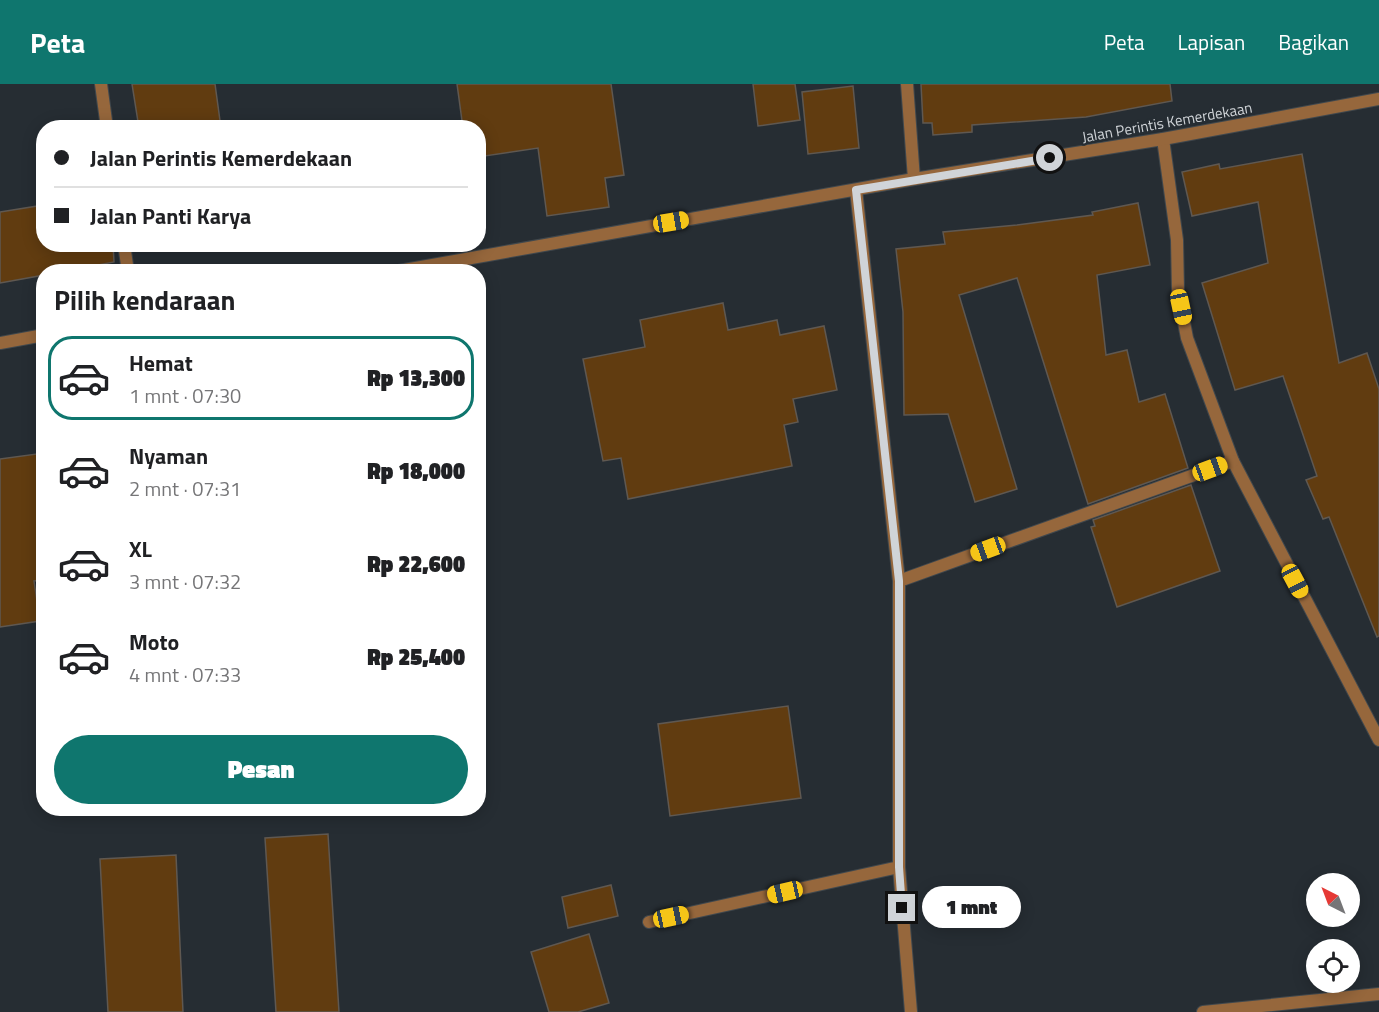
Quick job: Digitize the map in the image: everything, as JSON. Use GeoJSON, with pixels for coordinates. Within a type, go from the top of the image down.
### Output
{"type":"FeatureCollection","features":[{"type":"Feature","properties":{"kind":"street"},"geometry":{"type":"LineString","coordinates":[[101,84],[106,120]]}},
{"type":"Feature","properties":{"kind":"street"},"geometry":{"type":"LineString","coordinates":[[907,84],[914,179]]}},
{"type":"Feature","properties":{"kind":"street","name":"Jalan Perintis Kemerdekaan"},"geometry":{"type":"LineString","coordinates":[[438,264],[914,179],[1163,139],[1379,99]]}},
{"type":"Feature","properties":{"kind":"street"},"geometry":{"type":"LineString","coordinates":[[1163,139],[1177,240],[1178,291],[1187,338],[1233,461],[1379,740]]}},
{"type":"Feature","properties":{"kind":"street"},"geometry":{"type":"LineString","coordinates":[[856,190],[899,581],[899,867],[911,1012]]}},
{"type":"Feature","properties":{"kind":"street"},"geometry":{"type":"LineString","coordinates":[[0,343],[36,336]]}},
{"type":"Feature","properties":{"kind":"street"},"geometry":{"type":"LineString","coordinates":[[899,581],[1233,461]]}},
{"type":"Feature","properties":{"kind":"street"},"geometry":{"type":"LineString","coordinates":[[649,922],[899,867]]}},
{"type":"Feature","properties":{"kind":"street"},"geometry":{"type":"LineString","coordinates":[[1203,1012],[1379,994]]}},
{"type":"Feature","properties":{"kind":"building"},"geometry":{"type":"Polygon","coordinates":[[[132,84],[215,84],[220,120],[138,120],[132,84]]]}},
{"type":"Feature","properties":{"kind":"building"},"geometry":{"type":"Polygon","coordinates":[[[457,84],[611,84],[624,175],[605,178],[609,207],[547,216],[538,148],[486,156],[486,120],[462,120],[457,84]]]}},
{"type":"Feature","properties":{"kind":"building"},"geometry":{"type":"Polygon","coordinates":[[[753,84],[795,84],[800,120],[758,126],[753,84]]]}},
{"type":"Feature","properties":{"kind":"building"},"geometry":{"type":"Polygon","coordinates":[[[921,84],[1170,84],[1172,101],[1086,117],[972,125],[972,132],[933,135],[932,123],[923,123],[921,84]]]}},
{"type":"Feature","properties":{"kind":"building"},"geometry":{"type":"Polygon","coordinates":[[[853,86],[859,148],[808,154],[802,92],[853,86]]]}},
{"type":"Feature","properties":{"kind":"building"},"geometry":{"type":"Polygon","coordinates":[[[1302,154],[1339,363],[1367,353],[1379,389],[1379,636],[1377,637],[1329,517],[1323,519],[1306,480],[1317,476],[1283,376],[1235,390],[1202,283],[1268,263],[1258,202],[1192,216],[1182,172],[1219,164],[1220,169],[1302,154]]]}},
{"type":"Feature","properties":{"kind":"building"},"geometry":{"type":"Polygon","coordinates":[[[1138,203],[1150,265],[1097,275],[1106,355],[1127,350],[1139,402],[1165,394],[1188,468],[1088,504],[1017,278],[959,295],[1017,489],[975,502],[948,414],[904,415],[903,312],[896,249],[945,244],[943,232],[1093,215],[1092,212],[1138,203]]]}},
{"type":"Feature","properties":{"kind":"building"},"geometry":{"type":"Polygon","coordinates":[[[36,206],[36,252],[113,252],[114,262],[36,264],[36,276],[0,283],[0,212],[36,206]]]}},
{"type":"Feature","properties":{"kind":"building"},"geometry":{"type":"Polygon","coordinates":[[[723,303],[728,330],[777,320],[780,335],[824,326],[837,390],[793,399],[798,422],[784,425],[792,466],[628,499],[621,458],[603,461],[583,359],[645,347],[640,320],[723,303]]]}},
{"type":"Feature","properties":{"kind":"building"},"geometry":{"type":"Polygon","coordinates":[[[36,454],[36,581],[34,581],[36,622],[0,627],[0,459],[36,454]]]}},
{"type":"Feature","properties":{"kind":"building"},"geometry":{"type":"Polygon","coordinates":[[[1191,485],[1220,571],[1117,607],[1091,527],[1095,526],[1093,520],[1191,485]]]}},
{"type":"Feature","properties":{"kind":"building"},"geometry":{"type":"Polygon","coordinates":[[[788,706],[801,798],[670,816],[658,724],[788,706]]]}},
{"type":"Feature","properties":{"kind":"building"},"geometry":{"type":"Polygon","coordinates":[[[328,834],[339,1012],[276,1012],[265,838],[328,834]]]}},
{"type":"Feature","properties":{"kind":"building"},"geometry":{"type":"Polygon","coordinates":[[[176,855],[183,1012],[108,1012],[100,859],[176,855]]]}},
{"type":"Feature","properties":{"kind":"building"},"geometry":{"type":"Polygon","coordinates":[[[611,885],[618,916],[568,928],[562,897],[611,885]]]}},
{"type":"Feature","properties":{"kind":"building"},"geometry":{"type":"Polygon","coordinates":[[[589,934],[609,1003],[578,1012],[549,1012],[531,952],[589,934]]]}},
{"type":"Feature","properties":{"kind":"route"},"geometry":{"type":"LineString","coordinates":[[902,908],[899,867],[899,581],[856,190],[1050,158]]}}]}
